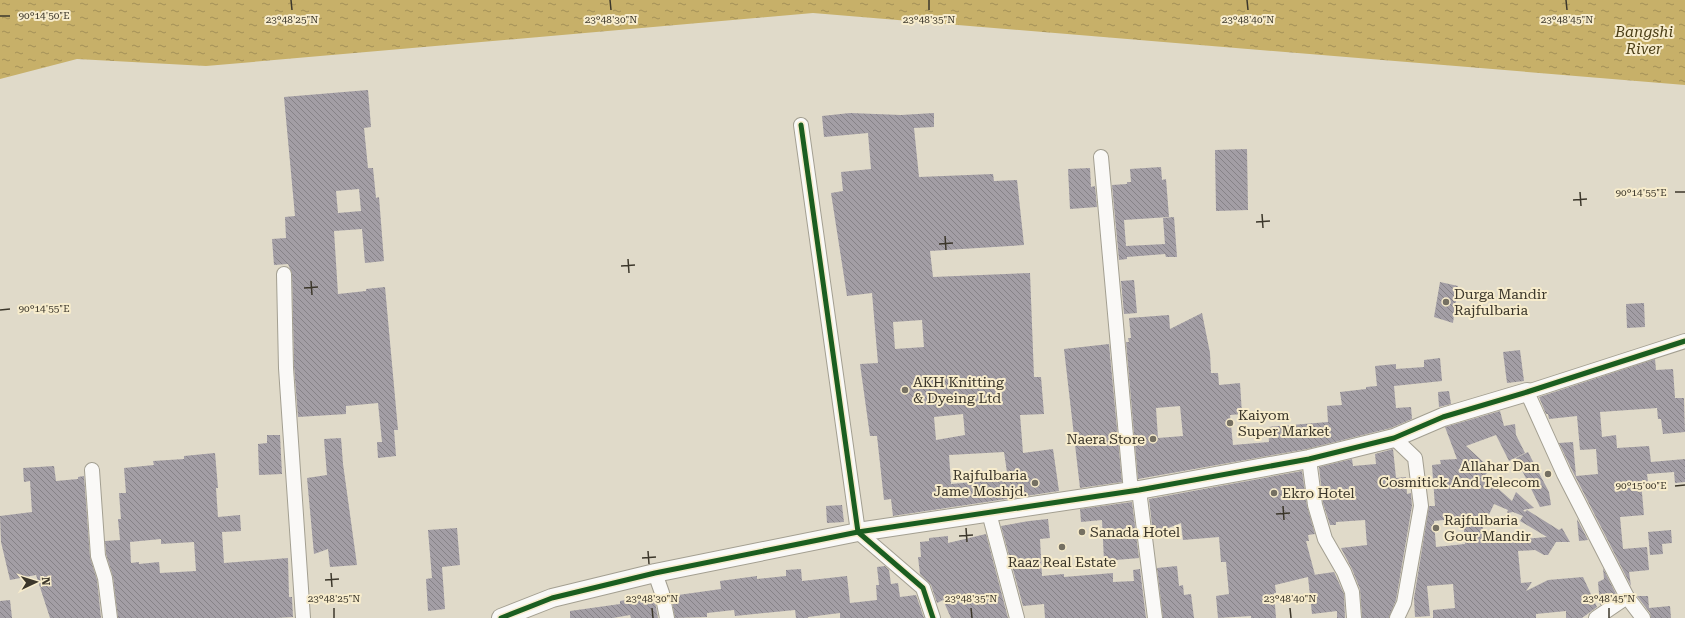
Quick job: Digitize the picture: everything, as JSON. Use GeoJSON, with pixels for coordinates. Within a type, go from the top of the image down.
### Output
{"type":"FeatureCollection","features":[{"type":"Feature","properties":{"kind":"street"},"geometry":{"type":"LineString","coordinates":[[801,125],[858,532],[923,588],[933,618]]}},
{"type":"Feature","properties":{"kind":"street"},"geometry":{"type":"LineString","coordinates":[[1101,157],[1135,491],[1155,618]]}},
{"type":"Feature","properties":{"kind":"street"},"geometry":{"type":"LineString","coordinates":[[284,274],[286,368],[303,618]]}},
{"type":"Feature","properties":{"kind":"street"},"geometry":{"type":"LineString","coordinates":[[501,618],[552,598],[655,573],[858,532],[1135,491],[1309,459],[1394,438],[1443,417],[1527,392],[1685,341]]}},
{"type":"Feature","properties":{"kind":"street"},"geometry":{"type":"LineString","coordinates":[[1527,392],[1564,474],[1627,597],[1643,618]]}},
{"type":"Feature","properties":{"kind":"street"},"geometry":{"type":"LineString","coordinates":[[1394,438],[1415,458],[1421,506],[1404,603],[1397,618]]}},
{"type":"Feature","properties":{"kind":"street"},"geometry":{"type":"LineString","coordinates":[[1309,459],[1315,505],[1325,538],[1344,572],[1352,592],[1354,618]]}},
{"type":"Feature","properties":{"kind":"street"},"geometry":{"type":"LineString","coordinates":[[92,470],[98,556],[105,578],[110,618]]}},
{"type":"Feature","properties":{"kind":"street"},"geometry":{"type":"LineString","coordinates":[[990,513],[1017,618]]}},
{"type":"Feature","properties":{"kind":"street"},"geometry":{"type":"LineString","coordinates":[[655,573],[662,593],[667,618]]}},
{"type":"Feature","properties":{"kind":"street"},"geometry":{"type":"LineString","coordinates":[[1596,618],[1627,597]]}},
{"type":"Feature","properties":{"kind":"water","name":"Bangshi River"},"geometry":{"type":"Polygon","coordinates":[[[0,0],[1685,0],[1685,85],[813,13],[206,66],[77,59],[0,79],[0,0]]]}},
{"type":"Feature","properties":{"kind":"building"},"geometry":{"type":"Polygon","coordinates":[[[368,90],[371,127],[364,128],[368,168],[373,168],[376,198],[379,197],[384,261],[365,263],[362,229],[334,231],[338,294],[385,287],[398,430],[394,430],[396,456],[378,458],[377,442],[382,442],[378,403],[346,406],[346,414],[298,417],[294,366],[292,274],[288,264],[274,265],[272,239],[286,238],[285,217],[295,216],[284,97],[368,90]],[[359,189],[336,191],[338,213],[361,211],[359,189]]]}},
{"type":"Feature","properties":{"kind":"building"},"geometry":{"type":"Polygon","coordinates":[[[850,113],[901,115],[934,113],[934,127],[914,128],[919,177],[993,174],[994,181],[1017,180],[1024,245],[930,251],[933,277],[1030,273],[1034,377],[1041,377],[1044,414],[1020,415],[1023,453],[1053,449],[1059,491],[893,516],[891,499],[884,500],[877,436],[870,436],[860,364],[878,363],[872,293],[847,296],[831,193],[843,191],[841,172],[871,169],[868,133],[824,137],[822,116],[850,113]],[[922,320],[893,322],[895,349],[924,347],[922,320]],[[963,414],[934,417],[936,440],[965,435],[963,414]],[[1004,452],[949,455],[951,484],[1008,479],[1004,452]]]}},
{"type":"Feature","properties":{"kind":"building"},"geometry":{"type":"Polygon","coordinates":[[[1247,149],[1248,210],[1216,211],[1215,150],[1247,149]]]}},
{"type":"Feature","properties":{"kind":"building"},"geometry":{"type":"Polygon","coordinates":[[[1161,167],[1162,180],[1166,179],[1169,217],[1124,220],[1126,246],[1165,244],[1163,218],[1174,217],[1177,257],[1166,257],[1165,254],[1127,257],[1127,259],[1119,260],[1112,185],[1127,184],[1127,182],[1131,182],[1130,169],[1161,167]]]}},
{"type":"Feature","properties":{"kind":"building"},"geometry":{"type":"Polygon","coordinates":[[[1090,168],[1091,187],[1095,186],[1097,207],[1070,209],[1068,169],[1090,168]]]}},
{"type":"Feature","properties":{"kind":"building"},"geometry":{"type":"Polygon","coordinates":[[[1134,280],[1137,313],[1124,314],[1121,281],[1134,280]]]}},
{"type":"Feature","properties":{"kind":"building","name":"Durga Mandir Rajfulbaria"},"geometry":{"type":"Polygon","coordinates":[[[1440,282],[1458,286],[1453,323],[1434,317],[1440,282]]]}},
{"type":"Feature","properties":{"kind":"building"},"geometry":{"type":"Polygon","coordinates":[[[1644,303],[1645,327],[1627,328],[1626,304],[1644,303]]]}},
{"type":"Feature","properties":{"kind":"building"},"geometry":{"type":"Polygon","coordinates":[[[1202,313],[1210,353],[1211,373],[1218,373],[1219,385],[1240,383],[1242,414],[1230,415],[1233,445],[1269,442],[1268,427],[1328,422],[1327,406],[1342,405],[1340,392],[1366,389],[1366,387],[1377,386],[1375,366],[1396,364],[1396,369],[1424,367],[1424,360],[1440,358],[1442,381],[1394,386],[1396,408],[1411,407],[1412,419],[1391,428],[1307,449],[1138,479],[1126,342],[1129,342],[1128,338],[1131,338],[1129,318],[1169,315],[1170,329],[1202,313]],[[1180,406],[1156,408],[1158,438],[1183,436],[1180,406]]]}},
{"type":"Feature","properties":{"kind":"building"},"geometry":{"type":"Polygon","coordinates":[[[1109,344],[1122,482],[1080,488],[1064,349],[1109,344]]]}},
{"type":"Feature","properties":{"kind":"building"},"geometry":{"type":"Polygon","coordinates":[[[1520,350],[1524,381],[1507,383],[1503,352],[1520,350]]]}},
{"type":"Feature","properties":{"kind":"building"},"geometry":{"type":"Polygon","coordinates":[[[1655,359],[1656,370],[1673,369],[1675,398],[1684,398],[1685,432],[1663,434],[1661,419],[1658,419],[1657,408],[1600,412],[1602,437],[1616,435],[1617,448],[1649,446],[1651,462],[1685,459],[1685,482],[1675,483],[1674,472],[1647,474],[1648,482],[1641,482],[1644,515],[1620,517],[1623,549],[1647,547],[1649,570],[1629,572],[1631,586],[1559,443],[1573,442],[1576,476],[1598,474],[1596,449],[1580,450],[1577,416],[1549,419],[1539,397],[1655,359]]]}},
{"type":"Feature","properties":{"kind":"building"},"geometry":{"type":"Polygon","coordinates":[[[1449,391],[1451,404],[1439,407],[1438,392],[1449,391]]]}},
{"type":"Feature","properties":{"kind":"building"},"geometry":{"type":"Polygon","coordinates":[[[1500,411],[1504,426],[1515,424],[1516,435],[1525,453],[1509,461],[1496,435],[1466,446],[1491,469],[1484,476],[1512,501],[1516,492],[1534,508],[1523,510],[1525,512],[1527,510],[1559,530],[1562,528],[1570,542],[1556,542],[1548,555],[1544,555],[1535,550],[1518,551],[1521,583],[1532,582],[1526,591],[1548,580],[1583,577],[1597,607],[1582,618],[1566,618],[1566,611],[1536,614],[1536,618],[1433,618],[1433,610],[1455,608],[1453,584],[1427,586],[1430,616],[1415,617],[1414,598],[1429,506],[1435,506],[1432,465],[1441,464],[1440,460],[1457,459],[1445,427],[1500,411]],[[1494,504],[1480,534],[1499,532],[1500,541],[1547,537],[1520,521],[1523,516],[1513,512],[1507,513],[1508,510],[1494,504]],[[1463,518],[1434,521],[1436,547],[1465,544],[1463,518]]]}},
{"type":"Feature","properties":{"kind":"building"},"geometry":{"type":"Polygon","coordinates":[[[267,435],[280,435],[282,474],[259,475],[258,444],[267,443],[267,435]]]}},
{"type":"Feature","properties":{"kind":"building"},"geometry":{"type":"Polygon","coordinates":[[[341,438],[343,464],[357,565],[330,567],[328,549],[314,554],[307,478],[327,475],[324,439],[341,438]]]}},
{"type":"Feature","properties":{"kind":"building"},"geometry":{"type":"Polygon","coordinates":[[[1393,449],[1396,478],[1406,477],[1407,494],[1411,493],[1412,506],[1396,600],[1389,618],[1362,618],[1360,589],[1341,548],[1367,545],[1365,520],[1336,522],[1336,525],[1330,525],[1323,503],[1319,467],[1352,459],[1353,466],[1376,464],[1375,454],[1393,449]]]}},
{"type":"Feature","properties":{"kind":"building"},"geometry":{"type":"Polygon","coordinates":[[[1528,452],[1549,492],[1551,505],[1540,507],[1516,458],[1528,452]]]}},
{"type":"Feature","properties":{"kind":"building"},"geometry":{"type":"Polygon","coordinates":[[[215,453],[218,488],[216,488],[218,517],[240,515],[241,531],[222,532],[224,563],[288,558],[289,597],[292,597],[293,617],[118,618],[113,577],[106,554],[105,541],[120,540],[118,519],[121,519],[119,493],[126,493],[124,468],[154,465],[153,461],[184,459],[184,456],[215,453]],[[161,539],[130,542],[131,563],[139,562],[139,564],[159,562],[160,573],[196,571],[194,542],[161,544],[161,539]]]}},
{"type":"Feature","properties":{"kind":"building"},"geometry":{"type":"Polygon","coordinates":[[[54,466],[56,481],[78,479],[78,477],[84,476],[90,557],[97,580],[101,618],[50,618],[36,575],[10,580],[1,542],[0,516],[32,512],[30,481],[24,482],[23,468],[54,466]]]}},
{"type":"Feature","properties":{"kind":"building"},"geometry":{"type":"Polygon","coordinates":[[[1302,471],[1307,506],[1315,534],[1308,535],[1309,541],[1306,541],[1315,575],[1334,572],[1344,594],[1345,618],[1337,618],[1337,611],[1312,614],[1308,577],[1275,585],[1276,593],[1274,593],[1276,618],[1251,618],[1251,616],[1218,618],[1216,596],[1229,594],[1226,562],[1221,562],[1219,537],[1183,540],[1181,523],[1153,534],[1149,499],[1302,471]]]}},
{"type":"Feature","properties":{"kind":"building"},"geometry":{"type":"Polygon","coordinates":[[[1132,502],[1139,558],[1104,561],[1102,520],[1081,522],[1080,509],[1132,502]]]}},
{"type":"Feature","properties":{"kind":"building"},"geometry":{"type":"Polygon","coordinates":[[[842,505],[844,522],[827,523],[826,506],[842,505]]]}},
{"type":"Feature","properties":{"kind":"building"},"geometry":{"type":"Polygon","coordinates":[[[1048,519],[1050,538],[1040,539],[1042,576],[1064,574],[1064,577],[1113,573],[1113,582],[1134,581],[1133,570],[1140,569],[1146,618],[1045,618],[1044,604],[1023,606],[1001,526],[1048,519]]]}},
{"type":"Feature","properties":{"kind":"building"},"geometry":{"type":"Polygon","coordinates":[[[1577,519],[1588,540],[1579,541],[1577,519]]]}},
{"type":"Feature","properties":{"kind":"building"},"geometry":{"type":"Polygon","coordinates":[[[457,528],[460,565],[442,567],[445,609],[428,611],[426,579],[432,578],[428,530],[457,528]]]}},
{"type":"Feature","properties":{"kind":"building"},"geometry":{"type":"Polygon","coordinates":[[[1671,530],[1672,543],[1662,544],[1663,554],[1650,555],[1648,532],[1671,530]]]}},
{"type":"Feature","properties":{"kind":"building"},"geometry":{"type":"Polygon","coordinates":[[[986,534],[1008,618],[951,618],[943,600],[937,603],[931,585],[920,574],[918,557],[921,557],[920,542],[929,541],[929,538],[948,536],[948,543],[986,534]]]}},
{"type":"Feature","properties":{"kind":"building"},"geometry":{"type":"Polygon","coordinates":[[[885,566],[889,570],[891,584],[898,583],[900,597],[916,595],[924,618],[840,618],[840,613],[808,618],[796,618],[795,610],[735,616],[734,610],[707,613],[707,617],[675,618],[671,596],[721,589],[720,581],[757,576],[757,579],[786,576],[786,570],[801,569],[802,581],[847,576],[850,603],[877,600],[876,585],[879,585],[877,567],[885,566]]]}},
{"type":"Feature","properties":{"kind":"building"},"geometry":{"type":"Polygon","coordinates":[[[1177,566],[1179,586],[1183,585],[1184,595],[1191,594],[1194,618],[1163,618],[1157,568],[1177,566]]]}},
{"type":"Feature","properties":{"kind":"building"},"geometry":{"type":"Polygon","coordinates":[[[1603,568],[1616,594],[1600,605],[1598,582],[1604,579],[1603,568]]]}},
{"type":"Feature","properties":{"kind":"building"},"geometry":{"type":"Polygon","coordinates":[[[654,595],[658,618],[631,618],[630,615],[613,618],[570,618],[570,611],[620,604],[620,601],[654,595]]]}},
{"type":"Feature","properties":{"kind":"building"},"geometry":{"type":"Polygon","coordinates":[[[1637,596],[1648,596],[1649,608],[1670,606],[1671,618],[1651,618],[1650,613],[1637,596]]]}},
{"type":"Feature","properties":{"kind":"building"},"geometry":{"type":"Polygon","coordinates":[[[10,600],[12,618],[0,618],[0,601],[10,600]]]}},
{"type":"Feature","properties":{"kind":"cycle path"},"geometry":{"type":"LineString","coordinates":[[801,125],[858,532],[923,588],[933,618]]}},
{"type":"Feature","properties":{"kind":"cycle path"},"geometry":{"type":"LineString","coordinates":[[501,618],[552,598],[655,573],[858,532],[1139,490],[1309,459],[1394,438],[1443,417],[1527,392],[1685,341]]}},
{"type":"Feature","properties":{"kind":"place","name":"Durga Mandir Rajfulbaria"},"geometry":{"type":"Point","coordinates":[1446,302]}},
{"type":"Feature","properties":{"kind":"place","name":"AKH Knitting & Dyeing Ltd"},"geometry":{"type":"Point","coordinates":[905,390]}},
{"type":"Feature","properties":{"kind":"place","name":"Kaiyom Super Market"},"geometry":{"type":"Point","coordinates":[1230,423]}},
{"type":"Feature","properties":{"kind":"place","name":"Naera Store"},"geometry":{"type":"Point","coordinates":[1153,439]}},
{"type":"Feature","properties":{"kind":"place","name":"Allahar Dan Cosmitick And Telecom"},"geometry":{"type":"Point","coordinates":[1548,474]}},
{"type":"Feature","properties":{"kind":"place","name":"Rajfulbaria Jame Moshjd."},"geometry":{"type":"Point","coordinates":[1035,483]}},
{"type":"Feature","properties":{"kind":"place","name":"Ekro Hotel"},"geometry":{"type":"Point","coordinates":[1274,493]}},
{"type":"Feature","properties":{"kind":"place","name":"Rajfulbaria Gour Mandir"},"geometry":{"type":"Point","coordinates":[1436,528]}},
{"type":"Feature","properties":{"kind":"place","name":"Sanada Hotel"},"geometry":{"type":"Point","coordinates":[1082,532]}},
{"type":"Feature","properties":{"kind":"place","name":"Raaz Real Estate"},"geometry":{"type":"Point","coordinates":[1062,547]}}]}
